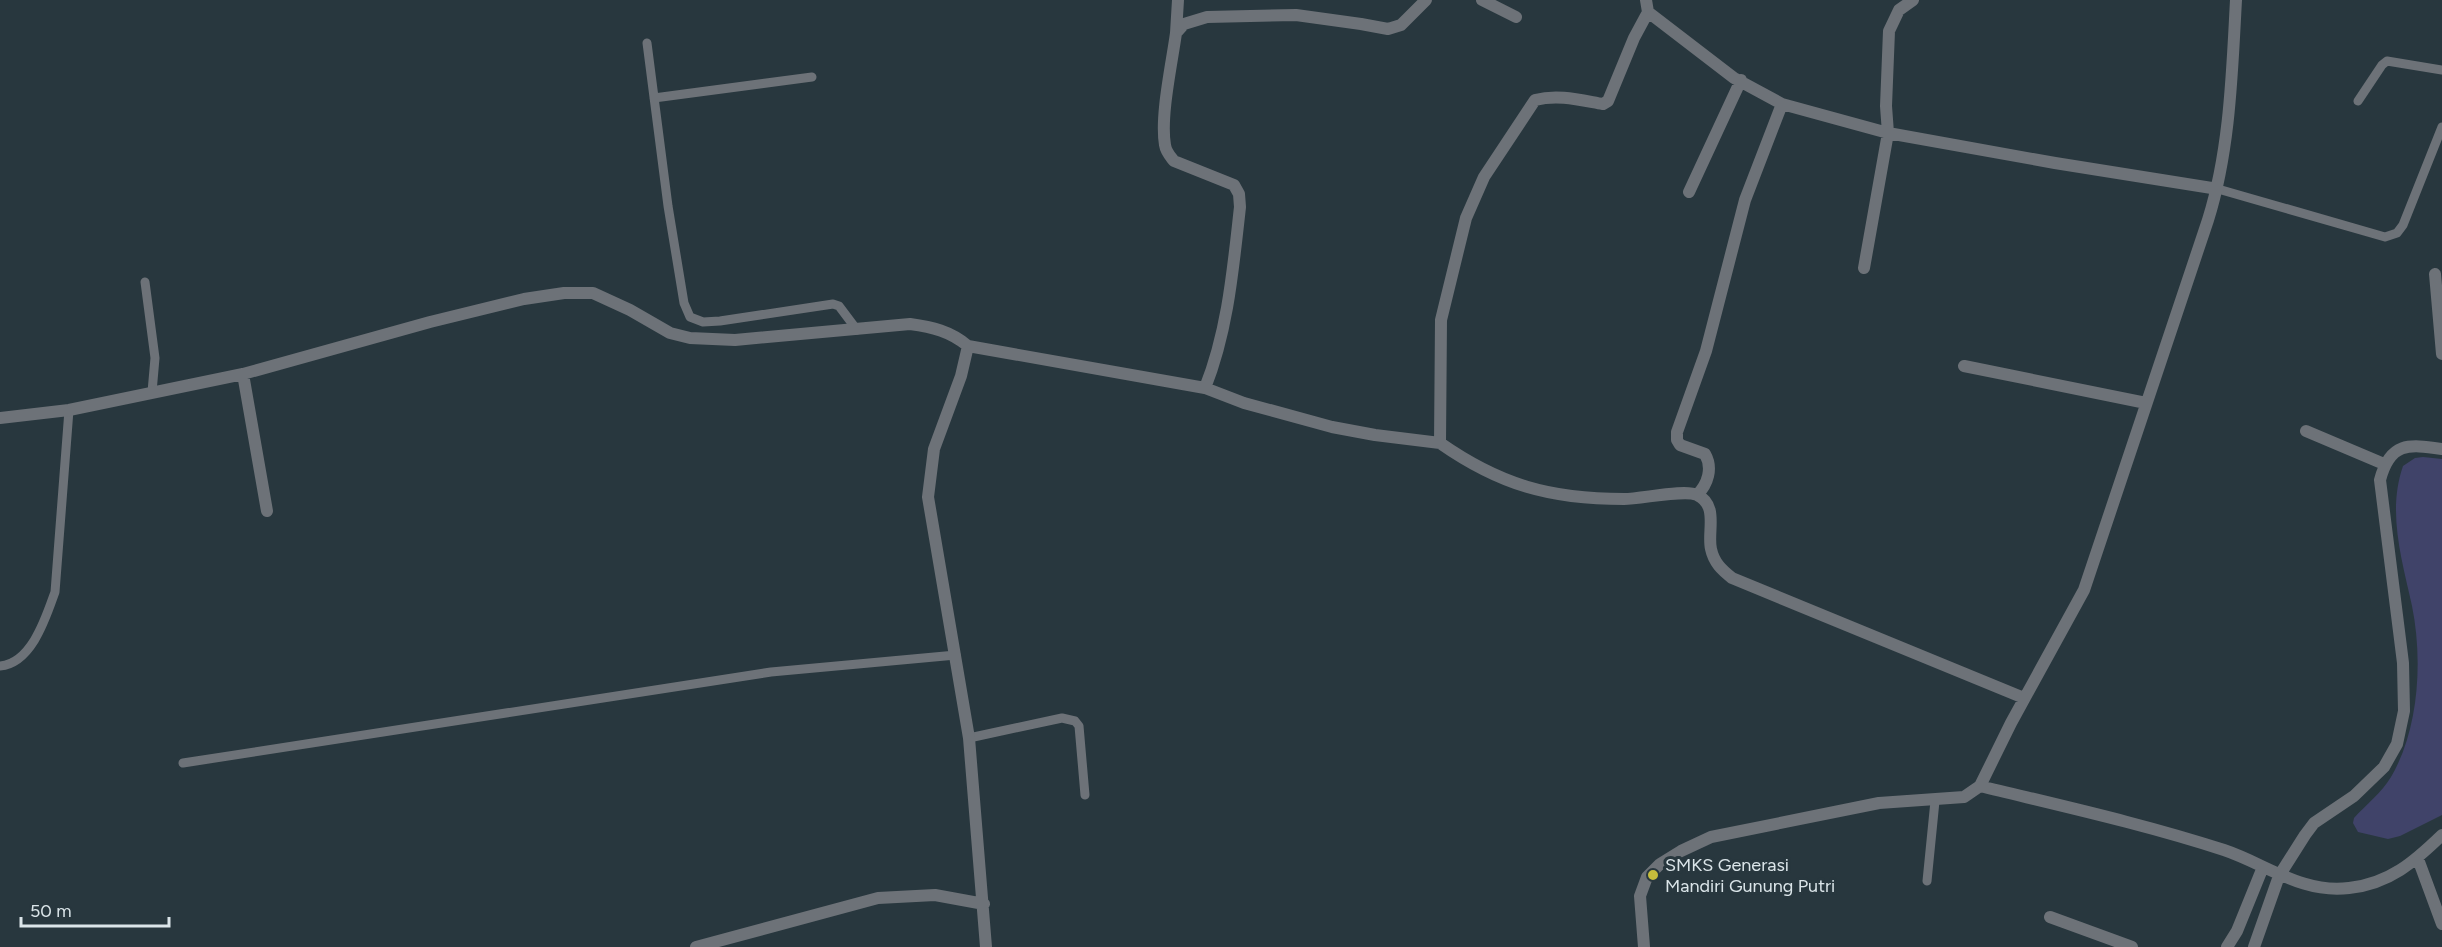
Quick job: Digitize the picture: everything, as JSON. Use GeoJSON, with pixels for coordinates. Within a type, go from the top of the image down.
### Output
{"type":"FeatureCollection","features":[{"type":"Feature","properties":{"kind":"street"},"geometry":{"type":"LineString","coordinates":[[1178,0],[1166,112],[1165,145],[1174,161],[1234,185],[1239,194],[1240,207],[1230,297],[1213,370],[1205,388]]}},
{"type":"Feature","properties":{"kind":"street"},"geometry":{"type":"LineString","coordinates":[[1176,33],[1184,24],[1207,17],[1296,15],[1388,29],[1401,25],[1426,0]]}},
{"type":"Feature","properties":{"kind":"street"},"geometry":{"type":"LineString","coordinates":[[1482,0],[1516,17]]}},
{"type":"Feature","properties":{"kind":"street"},"geometry":{"type":"LineString","coordinates":[[1864,268],[1888,133],[1886,106],[1889,31],[1899,10],[1913,0]]}},
{"type":"Feature","properties":{"kind":"street"},"geometry":{"type":"LineString","coordinates":[[1644,947],[1640,897],[1643,887],[1647,877],[1660,864],[1681,851],[1712,837],[1844,810],[1909,800],[1935,801],[1964,797],[1980,786],[2024,698],[2084,590],[2218,189],[2230,101],[2236,0]]}},
{"type":"Feature","properties":{"kind":"street"},"geometry":{"type":"LineString","coordinates":[[1440,443],[1441,320],[1466,218],[1484,177],[1535,100],[1555,97],[1603,104],[1608,101],[1647,6],[1725,71],[1782,104],[1888,133],[2218,189]]}},
{"type":"Feature","properties":{"kind":"street"},"geometry":{"type":"LineString","coordinates":[[1689,192],[1741,81]]}},
{"type":"Feature","properties":{"kind":"street"},"geometry":{"type":"LineString","coordinates":[[1697,495],[1706,484],[1709,461],[1705,454],[1698,450],[1680,445],[1677,432],[1706,351],[1745,200],[1782,104]]}},
{"type":"Feature","properties":{"kind":"street"},"geometry":{"type":"LineString","coordinates":[[2435,274],[2442,354]]}},
{"type":"Feature","properties":{"kind":"street"},"geometry":{"type":"LineString","coordinates":[[0,418],[69,410],[243,374],[430,322],[524,299],[564,293],[593,293],[630,310],[670,333],[690,338],[719,340],[910,324],[936,327],[968,346],[1205,388],[1244,403],[1332,427],[1440,443],[1466,461],[1508,482],[1549,494],[1624,499],[1679,493],[1697,495],[1708,506],[1712,524],[1710,548],[1717,566],[1732,578],[2024,698]]}},
{"type":"Feature","properties":{"kind":"street"},"geometry":{"type":"LineString","coordinates":[[968,346],[961,376],[934,449],[928,497],[969,738],[986,947]]}},
{"type":"Feature","properties":{"kind":"street"},"geometry":{"type":"LineString","coordinates":[[1964,366],[2146,403]]}},
{"type":"Feature","properties":{"kind":"street"},"geometry":{"type":"LineString","coordinates":[[243,374],[267,512]]}},
{"type":"Feature","properties":{"kind":"street"},"geometry":{"type":"LineString","coordinates":[[2306,430],[2384,464]]}},
{"type":"Feature","properties":{"kind":"street"},"geometry":{"type":"LineString","coordinates":[[2253,947],[2280,876],[2314,823],[2354,796],[2384,767],[2397,744],[2403,711],[2403,663],[2380,480],[2384,464],[2398,449],[2417,446],[2442,449]]}},
{"type":"Feature","properties":{"kind":"street"},"geometry":{"type":"LineString","coordinates":[[1980,786],[2130,823],[2226,850],[2280,876],[2325,888],[2348,888],[2389,878],[2418,859],[2442,835]]}},
{"type":"Feature","properties":{"kind":"street"},"geometry":{"type":"LineString","coordinates":[[2418,859],[2442,924]]}},
{"type":"Feature","properties":{"kind":"street"},"geometry":{"type":"LineString","coordinates":[[2227,947],[2237,931],[2263,867]]}},
{"type":"Feature","properties":{"kind":"street"},"geometry":{"type":"LineString","coordinates":[[696,947],[878,898],[935,895],[984,904]]}},
{"type":"Feature","properties":{"kind":"street"},"geometry":{"type":"LineString","coordinates":[[2049,917],[2132,947]]}},
{"type":"Feature","properties":{"kind":"lane"},"geometry":{"type":"LineString","coordinates":[[647,44],[680,282],[684,303],[690,317],[703,322],[720,321],[833,304],[839,306],[857,330]]}},
{"type":"Feature","properties":{"kind":"lane"},"geometry":{"type":"LineString","coordinates":[[2358,101],[2382,64],[2387,61],[2442,70]]}},
{"type":"Feature","properties":{"kind":"lane"},"geometry":{"type":"LineString","coordinates":[[654,98],[812,77]]}},
{"type":"Feature","properties":{"kind":"lane"},"geometry":{"type":"LineString","coordinates":[[2218,189],[2385,237],[2397,233],[2403,225],[2442,127]]}},
{"type":"Feature","properties":{"kind":"lane"},"geometry":{"type":"LineString","coordinates":[[145,282],[155,358],[152,392]]}},
{"type":"Feature","properties":{"kind":"lane"},"geometry":{"type":"LineString","coordinates":[[0,666],[14,663],[25,654],[49,611],[55,592],[69,410]]}},
{"type":"Feature","properties":{"kind":"lane"},"geometry":{"type":"LineString","coordinates":[[183,763],[771,672],[956,655]]}},
{"type":"Feature","properties":{"kind":"lane"},"geometry":{"type":"LineString","coordinates":[[969,738],[1062,718],[1075,721],[1079,726],[1085,795]]}},
{"type":"Feature","properties":{"kind":"lane"},"geometry":{"type":"LineString","coordinates":[[1927,881],[1935,801]]}},
{"type":"Feature","properties":{"kind":"water"},"geometry":{"type":"Polygon","coordinates":[[[2415,458],[2442,459],[2442,815],[2400,836],[2388,839],[2358,832],[2353,823],[2354,818],[2379,793],[2391,777],[2408,738],[2413,716],[2418,671],[2417,649],[2412,606],[2398,536],[2396,501],[2403,466],[2415,458]]]}},
{"type":"Feature","properties":{"kind":"place","name":"SMKS Generasi Mandiri Gunung Putri"},"geometry":{"type":"Point","coordinates":[1653,875]}}]}
